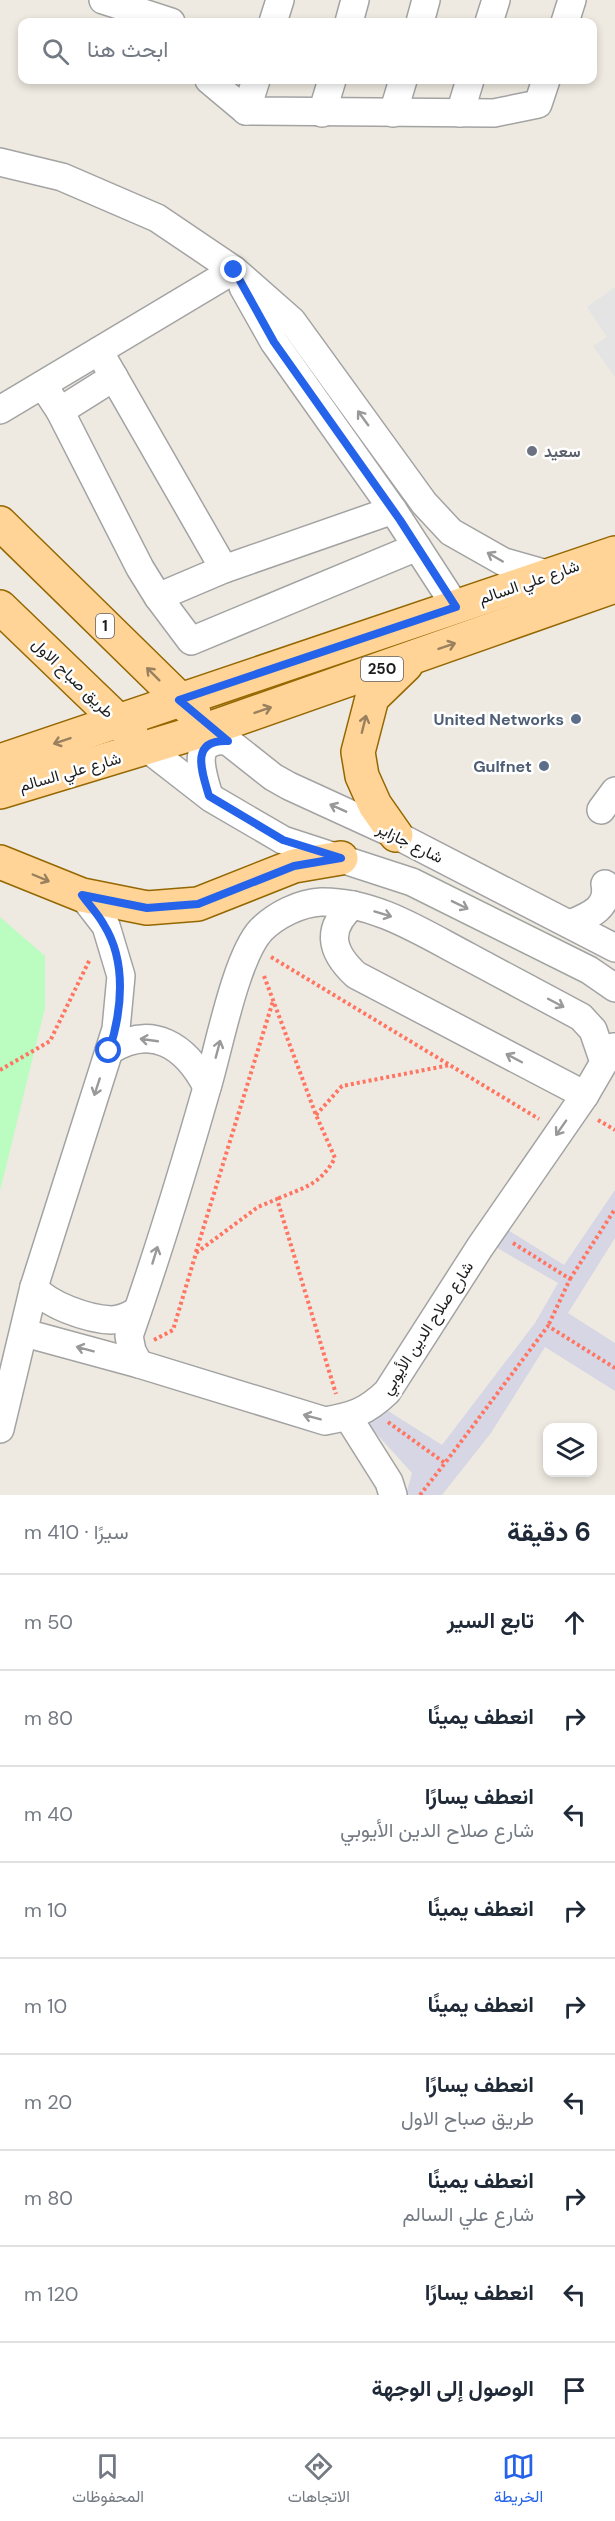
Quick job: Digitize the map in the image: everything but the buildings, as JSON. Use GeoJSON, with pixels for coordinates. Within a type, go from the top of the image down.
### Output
{"type":"FeatureCollection","features":[{"type":"Feature","properties":{"kind":"main road","name":"1"},"geometry":{"type":"LineString","coordinates":[[0,523],[179,700],[219,734]]}},
{"type":"Feature","properties":{"kind":"main road","name":"شارع علي السالم"},"geometry":{"type":"LineString","coordinates":[[0,761],[615,553]]}},
{"type":"Feature","properties":{"kind":"main road","name":"شارع علي السالم"},"geometry":{"type":"LineString","coordinates":[[0,792],[148,748],[219,734],[415,657],[615,586]]}},
{"type":"Feature","properties":{"kind":"main road","name":"طريق صباح الاول"},"geometry":{"type":"LineString","coordinates":[[0,607],[117,722],[148,748]]}},
{"type":"Feature","properties":{"kind":"main road"},"geometry":{"type":"LineString","coordinates":[[396,835],[375,805],[362,776],[358,752],[372,698],[386,682],[415,657]]}},
{"type":"Feature","properties":{"kind":"main road"},"geometry":{"type":"LineString","coordinates":[[0,862],[82,895],[147,908],[198,904],[294,866],[341,858]]}},
{"type":"Feature","properties":{"kind":"street"},"geometry":{"type":"LineString","coordinates":[[103,0],[159,18]]}},
{"type":"Feature","properties":{"kind":"street"},"geometry":{"type":"LineString","coordinates":[[274,18],[280,0]]}},
{"type":"Feature","properties":{"kind":"street"},"geometry":{"type":"LineString","coordinates":[[350,18],[355,0]]}},
{"type":"Feature","properties":{"kind":"street"},"geometry":{"type":"LineString","coordinates":[[421,18],[426,0]]}},
{"type":"Feature","properties":{"kind":"street"},"geometry":{"type":"LineString","coordinates":[[490,18],[496,0]]}},
{"type":"Feature","properties":{"kind":"street"},"geometry":{"type":"LineString","coordinates":[[566,18],[572,0]]}},
{"type":"Feature","properties":{"kind":"street"},"geometry":{"type":"LineString","coordinates":[[215,84],[246,111],[393,113],[494,113],[538,104],[545,84]]}},
{"type":"Feature","properties":{"kind":"street"},"geometry":{"type":"LineString","coordinates":[[246,111],[255,84]]}},
{"type":"Feature","properties":{"kind":"street"},"geometry":{"type":"LineString","coordinates":[[322,112],[331,84]]}},
{"type":"Feature","properties":{"kind":"street"},"geometry":{"type":"LineString","coordinates":[[393,113],[402,84]]}},
{"type":"Feature","properties":{"kind":"street"},"geometry":{"type":"LineString","coordinates":[[460,113],[469,84]]}},
{"type":"Feature","properties":{"kind":"street"},"geometry":{"type":"LineString","coordinates":[[0,162],[62,177],[157,218],[234,270],[292,321],[424,503],[452,532],[504,562],[550,575]]}},
{"type":"Feature","properties":{"kind":"street"},"geometry":{"type":"LineString","coordinates":[[2,412],[234,270]]}},
{"type":"Feature","properties":{"kind":"street"},"geometry":{"type":"LineString","coordinates":[[234,270],[274,342],[393,510],[456,607]]}},
{"type":"Feature","properties":{"kind":"street"},"geometry":{"type":"LineString","coordinates":[[99,351],[224,569]]}},
{"type":"Feature","properties":{"kind":"street"},"geometry":{"type":"LineString","coordinates":[[60,411],[114,377]]}},
{"type":"Feature","properties":{"kind":"street"},"geometry":{"type":"LineString","coordinates":[[43,385],[60,411],[140,568],[191,641],[417,547]]}},
{"type":"Feature","properties":{"kind":"street"},"geometry":{"type":"LineString","coordinates":[[0,508],[30,551]]}},
{"type":"Feature","properties":{"kind":"street"},"geometry":{"type":"LineString","coordinates":[[159,597],[224,569],[393,510]]}},
{"type":"Feature","properties":{"kind":"street"},"geometry":{"type":"LineString","coordinates":[[209,796],[201,771],[201,755],[204,747],[219,734]]}},
{"type":"Feature","properties":{"kind":"street","name":"شارع جازاير"},"geometry":{"type":"LineString","coordinates":[[219,734],[289,786],[396,835],[615,948]]}},
{"type":"Feature","properties":{"kind":"street"},"geometry":{"type":"LineString","coordinates":[[148,748],[209,796],[283,840],[412,882],[589,970],[615,988]]}},
{"type":"Feature","properties":{"kind":"street"},"geometry":{"type":"LineString","coordinates":[[570,924],[589,916],[602,906],[607,895],[605,884]]}},
{"type":"Feature","properties":{"kind":"street"},"geometry":{"type":"LineString","coordinates":[[0,1429],[25,1333],[34,1287],[116,1029],[122,976],[105,926],[82,895]]}},
{"type":"Feature","properties":{"kind":"street"},"geometry":{"type":"LineString","coordinates":[[136,1357],[129,1336],[207,1087],[241,967],[260,931],[295,907],[320,902],[353,905],[395,918],[581,1017],[593,1030],[602,1048],[609,1053]]}},
{"type":"Feature","properties":{"kind":"street"},"geometry":{"type":"LineString","coordinates":[[353,905],[344,913],[336,927],[334,944],[341,961],[356,975],[585,1095]]}},
{"type":"Feature","properties":{"kind":"street"},"geometry":{"type":"LineString","coordinates":[[109,1051],[125,1040],[140,1038],[159,1041],[180,1051],[198,1068],[207,1087]]}},
{"type":"Feature","properties":{"kind":"street","name":"شارع صلاح الدين الأيوبي"},"geometry":{"type":"LineString","coordinates":[[353,1414],[387,1392],[492,1229],[585,1095],[609,1053]]}},
{"type":"Feature","properties":{"kind":"street"},"geometry":{"type":"LineString","coordinates":[[34,1287],[53,1305],[110,1320],[124,1318],[137,1311]]}},
{"type":"Feature","properties":{"kind":"street"},"geometry":{"type":"LineString","coordinates":[[25,1333],[136,1357],[325,1421],[353,1414],[389,1482],[393,1495]]}},
{"type":"Feature","properties":{"kind":"path"},"geometry":{"type":"LineString","coordinates":[[0,1070],[50,1041],[105,926]]}},
{"type":"Feature","properties":{"kind":"path"},"geometry":{"type":"LineString","coordinates":[[196,1252],[258,1207],[316,1183],[326,1174],[335,1158],[316,1115],[253,945]]}},
{"type":"Feature","properties":{"kind":"path"},"geometry":{"type":"LineString","coordinates":[[253,945],[559,1131]]}},
{"type":"Feature","properties":{"kind":"path"},"geometry":{"type":"LineString","coordinates":[[136,1357],[173,1330],[273,1000]]}},
{"type":"Feature","properties":{"kind":"path"},"geometry":{"type":"LineString","coordinates":[[316,1115],[342,1086],[451,1065]]}},
{"type":"Feature","properties":{"kind":"path"},"geometry":{"type":"LineString","coordinates":[[277,1199],[353,1414],[445,1463]]}},
{"type":"Feature","properties":{"kind":"path"},"geometry":{"type":"LineString","coordinates":[[420,1495],[548,1326],[570,1279],[615,1209]]}},
{"type":"Feature","properties":{"kind":"path"},"geometry":{"type":"LineString","coordinates":[[492,1229],[570,1279]]}},
{"type":"Feature","properties":{"kind":"path"},"geometry":{"type":"LineString","coordinates":[[548,1326],[615,1368]]}},
{"type":"Feature","properties":{"kind":"green space"},"geometry":{"type":"Polygon","coordinates":[[[0,917],[45,956],[45,1008],[0,1191],[0,917]]]}},
{"type":"Feature","properties":{"kind":"shaded area"},"geometry":{"type":"Polygon","coordinates":[[[615,287],[615,377],[593,346],[607,337],[587,307],[615,287]]]}},
{"type":"Feature","properties":{"kind":"shaded area"},"geometry":{"type":"Polygon","coordinates":[[[615,1190],[615,1238],[568,1313],[615,1343],[615,1391],[545,1347],[491,1433],[442,1495],[406,1495],[412,1473],[365,1421],[385,1409],[442,1445],[535,1323],[558,1283],[492,1245],[503,1227],[564,1265],[615,1190]]]}},
{"type":"Feature","properties":{"kind":"place","name":"سعيد"},"geometry":{"type":"Point","coordinates":[532,451]}},
{"type":"Feature","properties":{"kind":"place","name":"United Networks"},"geometry":{"type":"Point","coordinates":[576,719]}},
{"type":"Feature","properties":{"kind":"place","name":"Gulfnet"},"geometry":{"type":"Point","coordinates":[544,766]}},
{"type":"Feature","properties":{"kind":"route"},"geometry":{"type":"LineString","coordinates":[[109,1051],[116,1029],[122,976],[105,926],[82,895],[147,908],[198,904],[254,885],[294,866],[341,858],[283,840],[209,796],[201,771],[201,755],[204,747],[214,740],[228,741],[179,700],[456,607],[400,520],[274,342],[234,270]]}}]}
